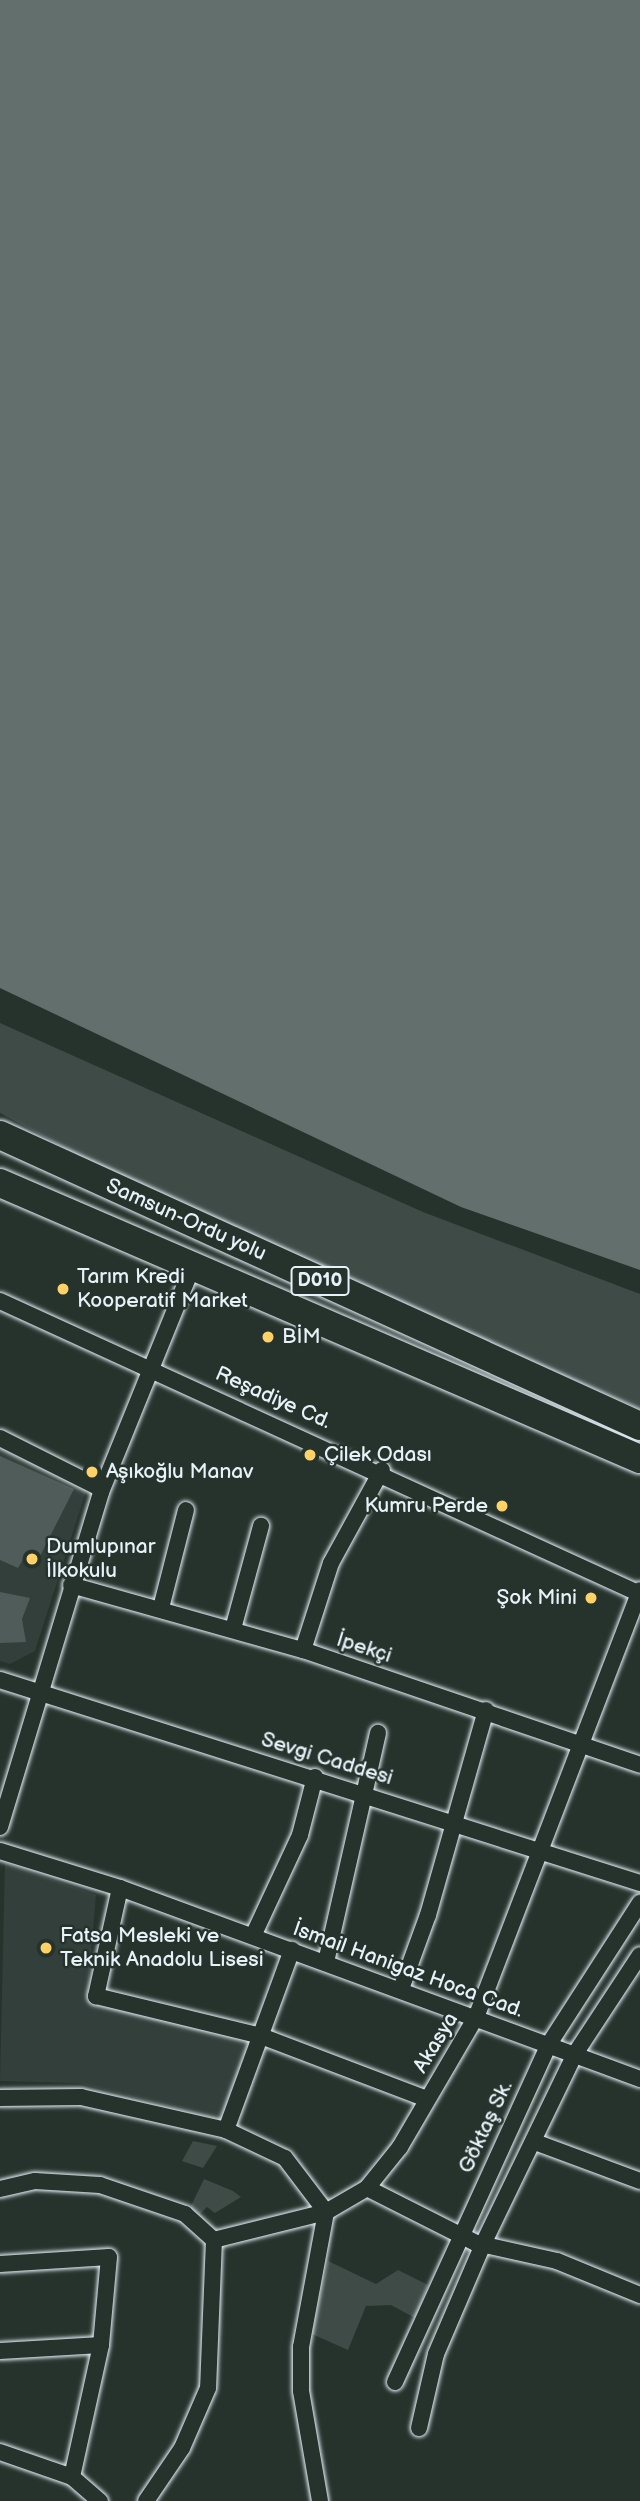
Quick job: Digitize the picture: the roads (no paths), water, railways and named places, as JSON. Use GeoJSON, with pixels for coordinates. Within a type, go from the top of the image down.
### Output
{"type":"FeatureCollection","features":[{"type":"Feature","properties":{"kind":"highway","name":"Samsun-Ordu yolu"},"geometry":{"type":"LineString","coordinates":[[0,1135],[640,1426]]}},
{"type":"Feature","properties":{"kind":"highway","name":"Samsun-Ordu yolu"},"geometry":{"type":"LineString","coordinates":[[0,1183],[640,1459]]}},
{"type":"Feature","properties":{"kind":"street"},"geometry":{"type":"LineString","coordinates":[[0,1827],[6,1784],[102,1489],[147,1366],[193,1265]]}},
{"type":"Feature","properties":{"kind":"street","name":"Reşadiye Cd."},"geometry":{"type":"LineString","coordinates":[[0,1301],[382,1470],[640,1592]]}},
{"type":"Feature","properties":{"kind":"street"},"geometry":{"type":"LineString","coordinates":[[0,1438],[102,1489]]}},
{"type":"Feature","properties":{"kind":"street"},"geometry":{"type":"LineString","coordinates":[[303,1650],[331,1563],[382,1470]]}},
{"type":"Feature","properties":{"kind":"street"},"geometry":{"type":"LineString","coordinates":[[161,1608],[186,1510]]}},
{"type":"Feature","properties":{"kind":"street"},"geometry":{"type":"LineString","coordinates":[[233,1629],[261,1526]]}},
{"type":"Feature","properties":{"kind":"street","name":"İpekçi"},"geometry":{"type":"LineString","coordinates":[[71,1585],[161,1608],[303,1650],[486,1710],[640,1765]]}},
{"type":"Feature","properties":{"kind":"street","name":"Akasya"},"geometry":{"type":"LineString","coordinates":[[214,2240],[326,2212],[367,2188],[427,2099],[477,2015],[640,1592]]}},
{"type":"Feature","properties":{"kind":"street","name":"Sevgi Caddesi"},"geometry":{"type":"LineString","coordinates":[[0,1680],[364,1792],[640,1883]]}},
{"type":"Feature","properties":{"kind":"street"},"geometry":{"type":"LineString","coordinates":[[401,1989],[486,1710]]}},
{"type":"Feature","properties":{"kind":"street"},"geometry":{"type":"LineString","coordinates":[[326,1962],[378,1733]]}},
{"type":"Feature","properties":{"kind":"street"},"geometry":{"type":"LineString","coordinates":[[253,1936],[300,1835],[315,1777]]}},
{"type":"Feature","properties":{"kind":"street","name":"İsmail Hanigaz Hoca Cad."},"geometry":{"type":"LineString","coordinates":[[0,1851],[120,1888],[477,2015],[640,2079]]}},
{"type":"Feature","properties":{"kind":"street"},"geometry":{"type":"LineString","coordinates":[[120,1888],[96,1996],[261,2036],[427,2099]]}},
{"type":"Feature","properties":{"kind":"street","name":"Göktaş Sk."},"geometry":{"type":"LineString","coordinates":[[395,2382],[549,2044],[640,1903]]}},
{"type":"Feature","properties":{"kind":"street"},"geometry":{"type":"LineString","coordinates":[[226,2130],[292,1950]]}},
{"type":"Feature","properties":{"kind":"street"},"geometry":{"type":"LineString","coordinates":[[419,2428],[436,2354],[484,2242],[535,2142],[575,2054],[634,1974],[640,1955]]}},
{"type":"Feature","properties":{"kind":"street"},"geometry":{"type":"LineString","coordinates":[[0,2098],[81,2098],[226,2130],[285,2158],[326,2212],[301,2347],[301,2391],[320,2501]]}},
{"type":"Feature","properties":{"kind":"street"},"geometry":{"type":"LineString","coordinates":[[535,2142],[640,2181]]}},
{"type":"Feature","properties":{"kind":"street"},"geometry":{"type":"LineString","coordinates":[[0,2189],[35,2181],[100,2185],[185,2214],[214,2240],[208,2388],[151,2499]]}},
{"type":"Feature","properties":{"kind":"street"},"geometry":{"type":"LineString","coordinates":[[367,2188],[461,2234],[557,2260],[640,2295]]}},
{"type":"Feature","properties":{"kind":"street"},"geometry":{"type":"LineString","coordinates":[[0,2264],[108,2257],[101,2346],[72,2477]]}},
{"type":"Feature","properties":{"kind":"street"},"geometry":{"type":"LineString","coordinates":[[0,2351],[101,2346]]}},
{"type":"Feature","properties":{"kind":"street"},"geometry":{"type":"LineString","coordinates":[[0,2452],[72,2477],[100,2501]]}},
{"type":"Feature","properties":{"kind":"place","name":"Tarım Kredi Kooperatif Market"},"geometry":{"type":"Point","coordinates":[63,1289]}},
{"type":"Feature","properties":{"kind":"place","name":"BİM"},"geometry":{"type":"Point","coordinates":[268,1337]}},
{"type":"Feature","properties":{"kind":"place","name":"Çilek Odası"},"geometry":{"type":"Point","coordinates":[310,1455]}},
{"type":"Feature","properties":{"kind":"place","name":"Aşıkoğlu Manav"},"geometry":{"type":"Point","coordinates":[92,1472]}},
{"type":"Feature","properties":{"kind":"place","name":"Kumru Perde"},"geometry":{"type":"Point","coordinates":[502,1506]}},
{"type":"Feature","properties":{"kind":"place","name":"Dumlupınar İlkokulu"},"geometry":{"type":"Point","coordinates":[32,1559]}},
{"type":"Feature","properties":{"kind":"place","name":"Şok Mini"},"geometry":{"type":"Point","coordinates":[591,1598]}},
{"type":"Feature","properties":{"kind":"place","name":"Fatsa Mesleki ve Teknik Anadolu Lisesi"},"geometry":{"type":"Point","coordinates":[46,1948]}}]}
